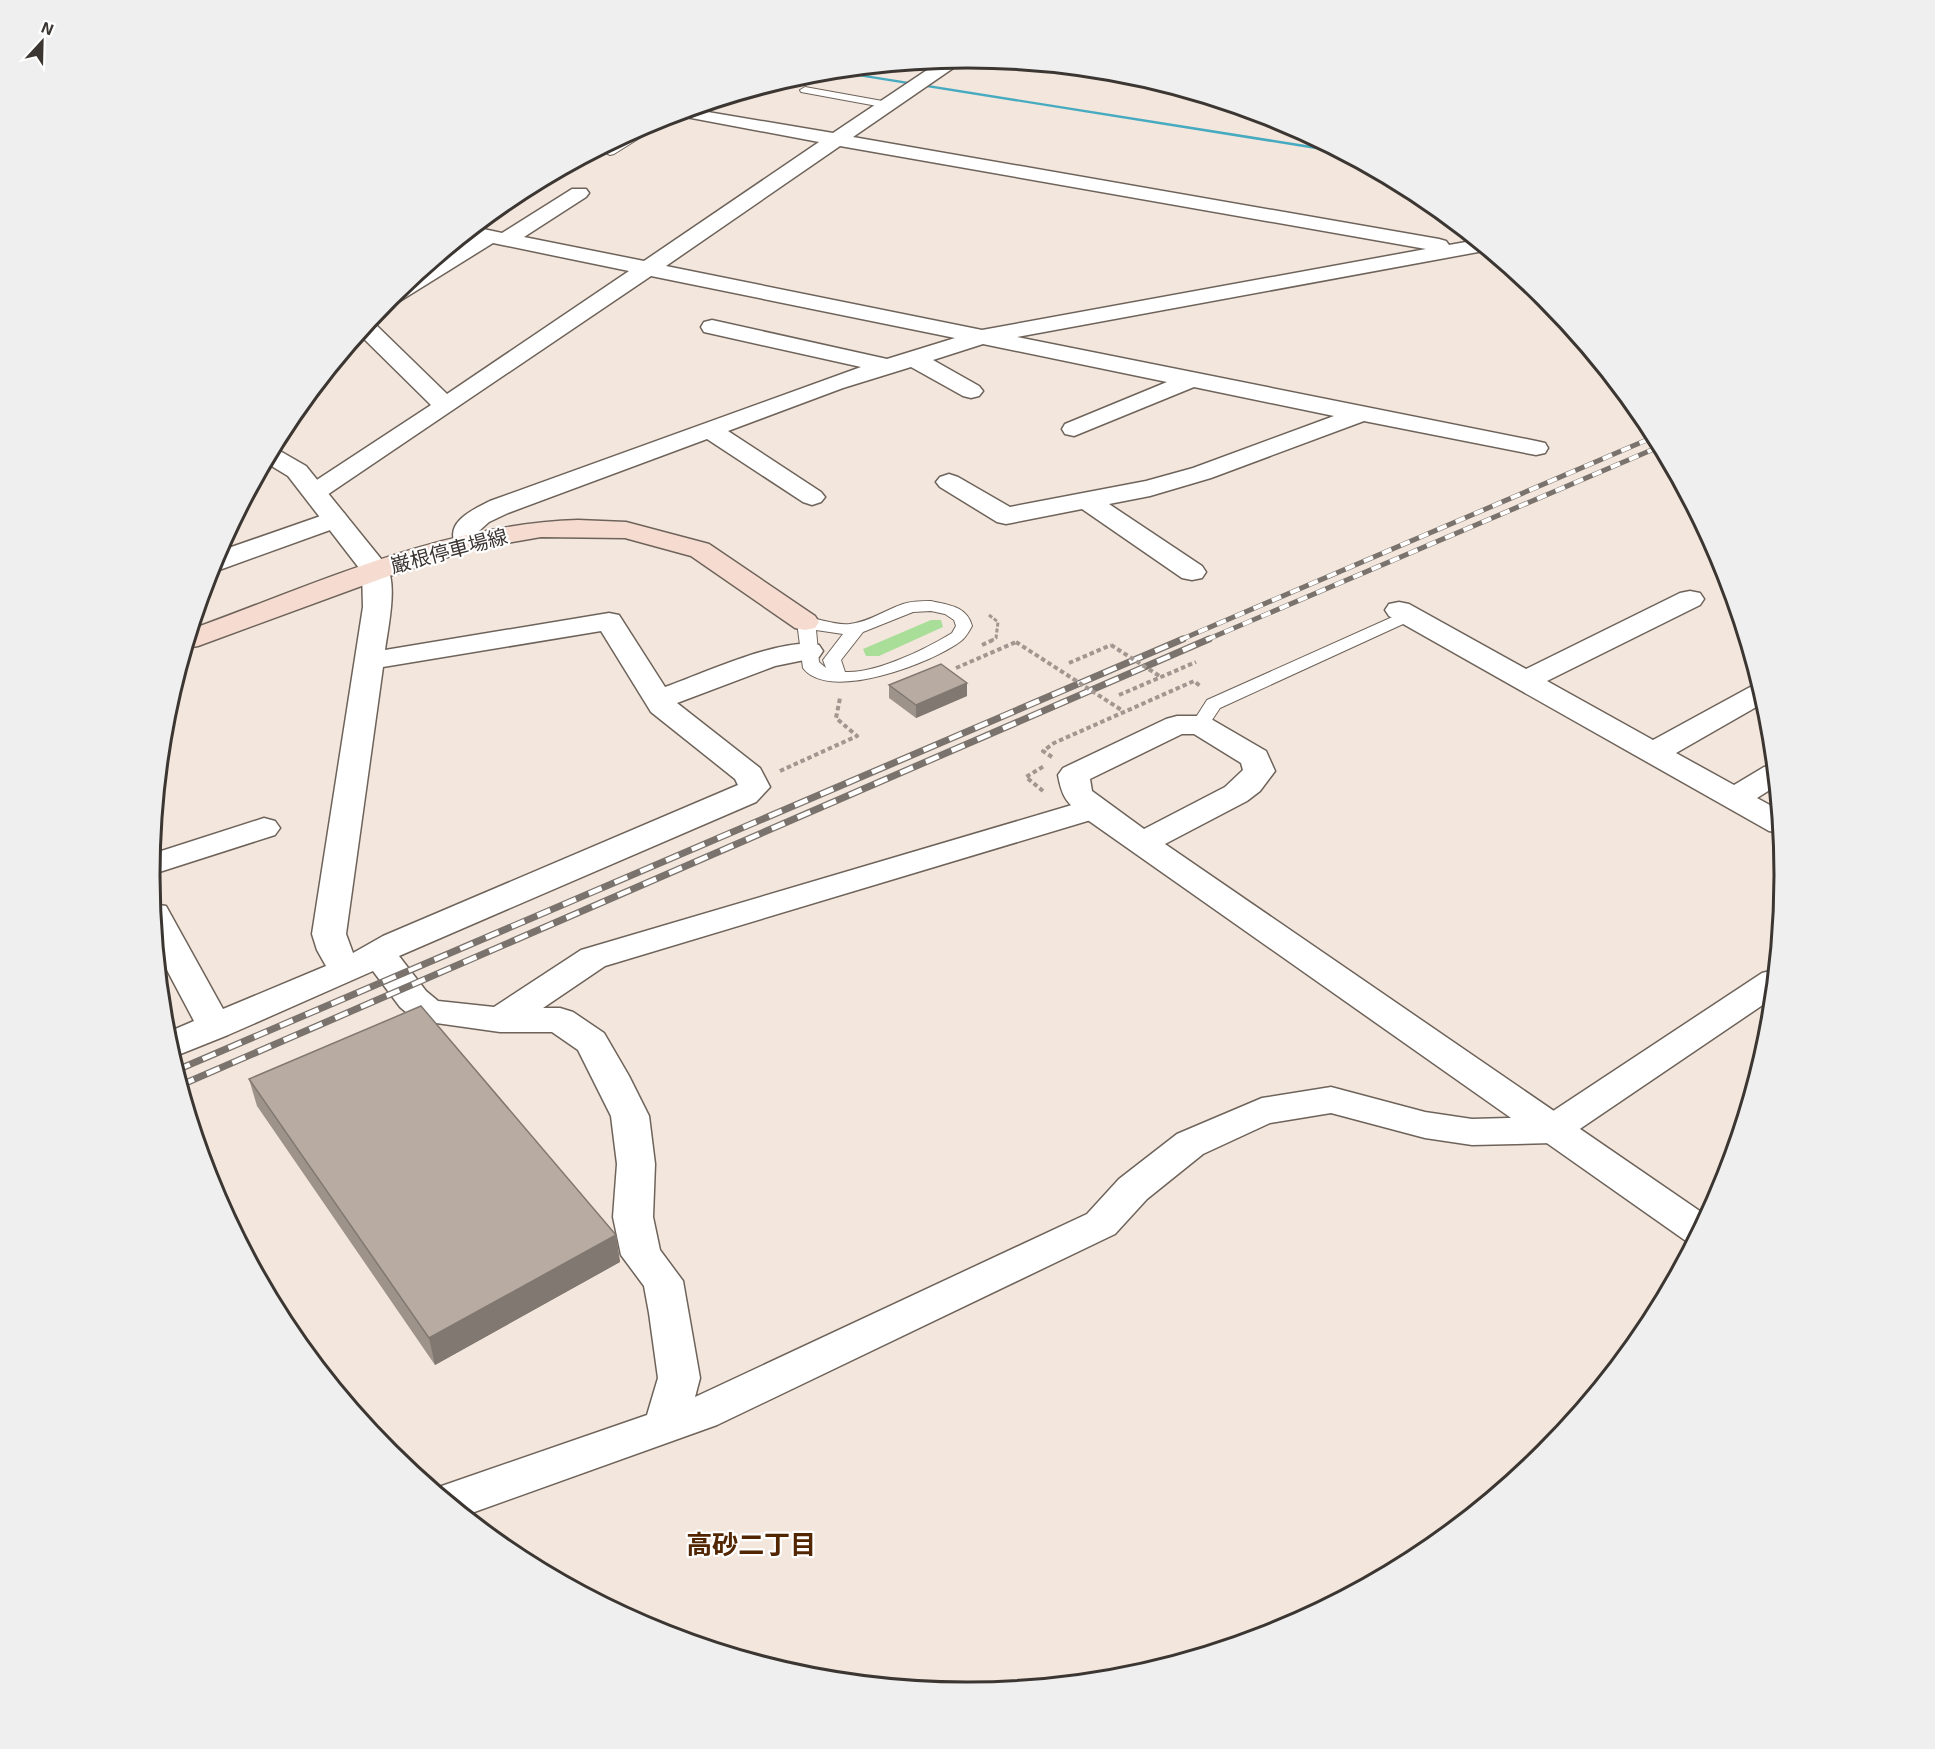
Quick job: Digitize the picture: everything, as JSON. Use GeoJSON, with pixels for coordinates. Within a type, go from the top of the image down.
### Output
{"type":"FeatureCollection","features":[{"type":"Feature","properties":{"kind":"main road","name":"巌根停車場線"},"geometry":{"type":"LineString","coordinates":[[196,637],[376,572],[468,542],[541,529],[578,528],[626,530],[668,539],[700,550],[804,622]]}},
{"type":"Feature","properties":{"kind":"street"},"geometry":{"type":"LineString","coordinates":[[315,492],[446,406],[941,69]]}},
{"type":"Feature","properties":{"kind":"street"},"geometry":{"type":"LineString","coordinates":[[695,115],[837,141],[1473,247]]}},
{"type":"Feature","properties":{"kind":"street"},"geometry":{"type":"LineString","coordinates":[[423,279],[579,194]]}},
{"type":"Feature","properties":{"kind":"street"},"geometry":{"type":"LineString","coordinates":[[476,234],[986,336],[1189,381],[1536,448]]}},
{"type":"Feature","properties":{"kind":"street"},"geometry":{"type":"LineString","coordinates":[[468,542],[466,529],[480,516],[499,507],[835,383],[986,336],[1473,247]]}},
{"type":"Feature","properties":{"kind":"street"},"geometry":{"type":"LineString","coordinates":[[758,291],[705,333],[888,366]]}},
{"type":"Feature","properties":{"kind":"street"},"geometry":{"type":"LineString","coordinates":[[370,332],[446,406]]}},
{"type":"Feature","properties":{"kind":"street"},"geometry":{"type":"LineString","coordinates":[[914,359],[971,391]]}},
{"type":"Feature","properties":{"kind":"street"},"geometry":{"type":"LineString","coordinates":[[1074,429],[1189,381]]}},
{"type":"Feature","properties":{"kind":"street"},"geometry":{"type":"LineString","coordinates":[[949,482],[1006,516],[1150,488],[1202,473],[1361,414]]}},
{"type":"Feature","properties":{"kind":"street"},"geometry":{"type":"LineString","coordinates":[[710,429],[812,497]]}},
{"type":"Feature","properties":{"kind":"street"},"geometry":{"type":"LineString","coordinates":[[277,458],[297,471],[376,572],[377,607],[329,934],[334,950],[346,970]]}},
{"type":"Feature","properties":{"kind":"street"},"geometry":{"type":"LineString","coordinates":[[1086,500],[1192,572]]}},
{"type":"Feature","properties":{"kind":"street"},"geometry":{"type":"LineString","coordinates":[[226,558],[335,519]]}},
{"type":"Feature","properties":{"kind":"street"},"geometry":{"type":"LineString","coordinates":[[1525,681],[1690,599]]}},
{"type":"Feature","properties":{"kind":"street"},"geometry":{"type":"LineString","coordinates":[[1404,612],[1773,820]]}},
{"type":"Feature","properties":{"kind":"street"},"geometry":{"type":"LineString","coordinates":[[178,1042],[346,970],[378,953],[745,795],[754,787],[749,775],[662,706],[609,621],[369,661]]}},
{"type":"Feature","properties":{"kind":"street"},"geometry":{"type":"LineString","coordinates":[[658,700],[768,659],[809,651]]}},
{"type":"Feature","properties":{"kind":"street"},"geometry":{"type":"LineString","coordinates":[[1653,753],[1754,696]]}},
{"type":"Feature","properties":{"kind":"street"},"geometry":{"type":"LineString","coordinates":[[1142,843],[1236,794],[1250,784],[1259,771],[1255,758],[1200,725],[1177,725],[1074,775],[1077,794],[1094,809],[1142,843],[1552,1130],[1693,1226]]}},
{"type":"Feature","properties":{"kind":"street"},"geometry":{"type":"LineString","coordinates":[[1734,798],[1769,778]]}},
{"type":"Feature","properties":{"kind":"street"},"geometry":{"type":"LineString","coordinates":[[500,1020],[593,958],[1094,809]]}},
{"type":"Feature","properties":{"kind":"street"},"geometry":{"type":"LineString","coordinates":[[160,862],[264,828]]}},
{"type":"Feature","properties":{"kind":"street"},"geometry":{"type":"LineString","coordinates":[[162,929],[215,1027]]}},
{"type":"Feature","properties":{"kind":"street"},"geometry":{"type":"LineString","coordinates":[[378,953],[413,999],[428,1012],[500,1020],[560,1020],[591,1042],[611,1076],[630,1116],[636,1164],[633,1217],[641,1255],[663,1281],[670,1313],[679,1378],[665,1426]]}},
{"type":"Feature","properties":{"kind":"street"},"geometry":{"type":"LineString","coordinates":[[457,1499],[702,1413],[1101,1224],[1133,1189],[1190,1144],[1262,1111],[1331,1100],[1425,1125],[1460,1130],[1552,1130],[1767,986]]}},
{"type":"Feature","properties":{"kind":"lane"},"geometry":{"type":"LineString","coordinates":[[805,90],[888,105]]}},
{"type":"Feature","properties":{"kind":"lane"},"geometry":{"type":"LineString","coordinates":[[931,606],[950,610],[962,618],[964,626],[952,640],[869,674],[849,678],[812,668],[809,651],[810,634],[804,622],[826,628],[858,627],[909,608],[931,606]]}},
{"type":"Feature","properties":{"kind":"lane"},"geometry":{"type":"LineString","coordinates":[[1200,725],[1213,704],[1404,612]]}},
{"type":"Feature","properties":{"kind":"lane"},"geometry":{"type":"LineString","coordinates":[[837,676],[832,660],[838,648],[858,627]]}},
{"type":"Feature","properties":{"kind":"path"},"geometry":{"type":"LineString","coordinates":[[971,661],[1016,642],[1122,711]]}},
{"type":"Feature","properties":{"kind":"path"},"geometry":{"type":"LineString","coordinates":[[1069,663],[1111,645],[1161,677]]}},
{"type":"Feature","properties":{"kind":"path"},"geometry":{"type":"LineString","coordinates":[[1119,695],[1196,662]]}},
{"type":"Feature","properties":{"kind":"path"},"geometry":{"type":"LineString","coordinates":[[1055,759],[1043,751],[1054,743],[1122,711],[1178,688]]}},
{"type":"Feature","properties":{"kind":"path"},"geometry":{"type":"LineString","coordinates":[[753,784],[857,736],[836,718],[841,697]]}},
{"type":"Feature","properties":{"kind":"green space"},"geometry":{"type":"Polygon","coordinates":[[[931,620],[941,620],[943,627],[879,656],[866,656],[863,649],[931,620]]]}},
{"type":"Feature","properties":{"kind":"building"},"geometry":{"type":"Polygon","coordinates":[[[941,664],[967,683],[916,705],[889,685],[941,664]]]}},
{"type":"Feature","properties":{"kind":"building"},"geometry":{"type":"Polygon","coordinates":[[[421,1006],[616,1235],[429,1338],[249,1079],[421,1006]]]}},
{"type":"Feature","properties":{"kind":"waterway"},"geometry":{"type":"LineString","coordinates":[[855,75],[1320,149]]}},
{"type":"Feature","properties":{"kind":"railway"},"geometry":{"type":"LineString","coordinates":[[1180,640],[1647,440]]}},
{"type":"Feature","properties":{"kind":"railway"},"geometry":{"type":"LineString","coordinates":[[1206,640],[1653,450]]}},
{"type":"Feature","properties":{"kind":"railway"},"geometry":{"type":"LineString","coordinates":[[184,1067],[1183,639]]}},
{"type":"Feature","properties":{"kind":"railway"},"geometry":{"type":"LineString","coordinates":[[188,1082],[1209,639]]}},
{"type":"Feature","properties":{"kind":"district","name":"高砂二丁目"},"geometry":{"type":"Point","coordinates":[751,1545]}}]}
